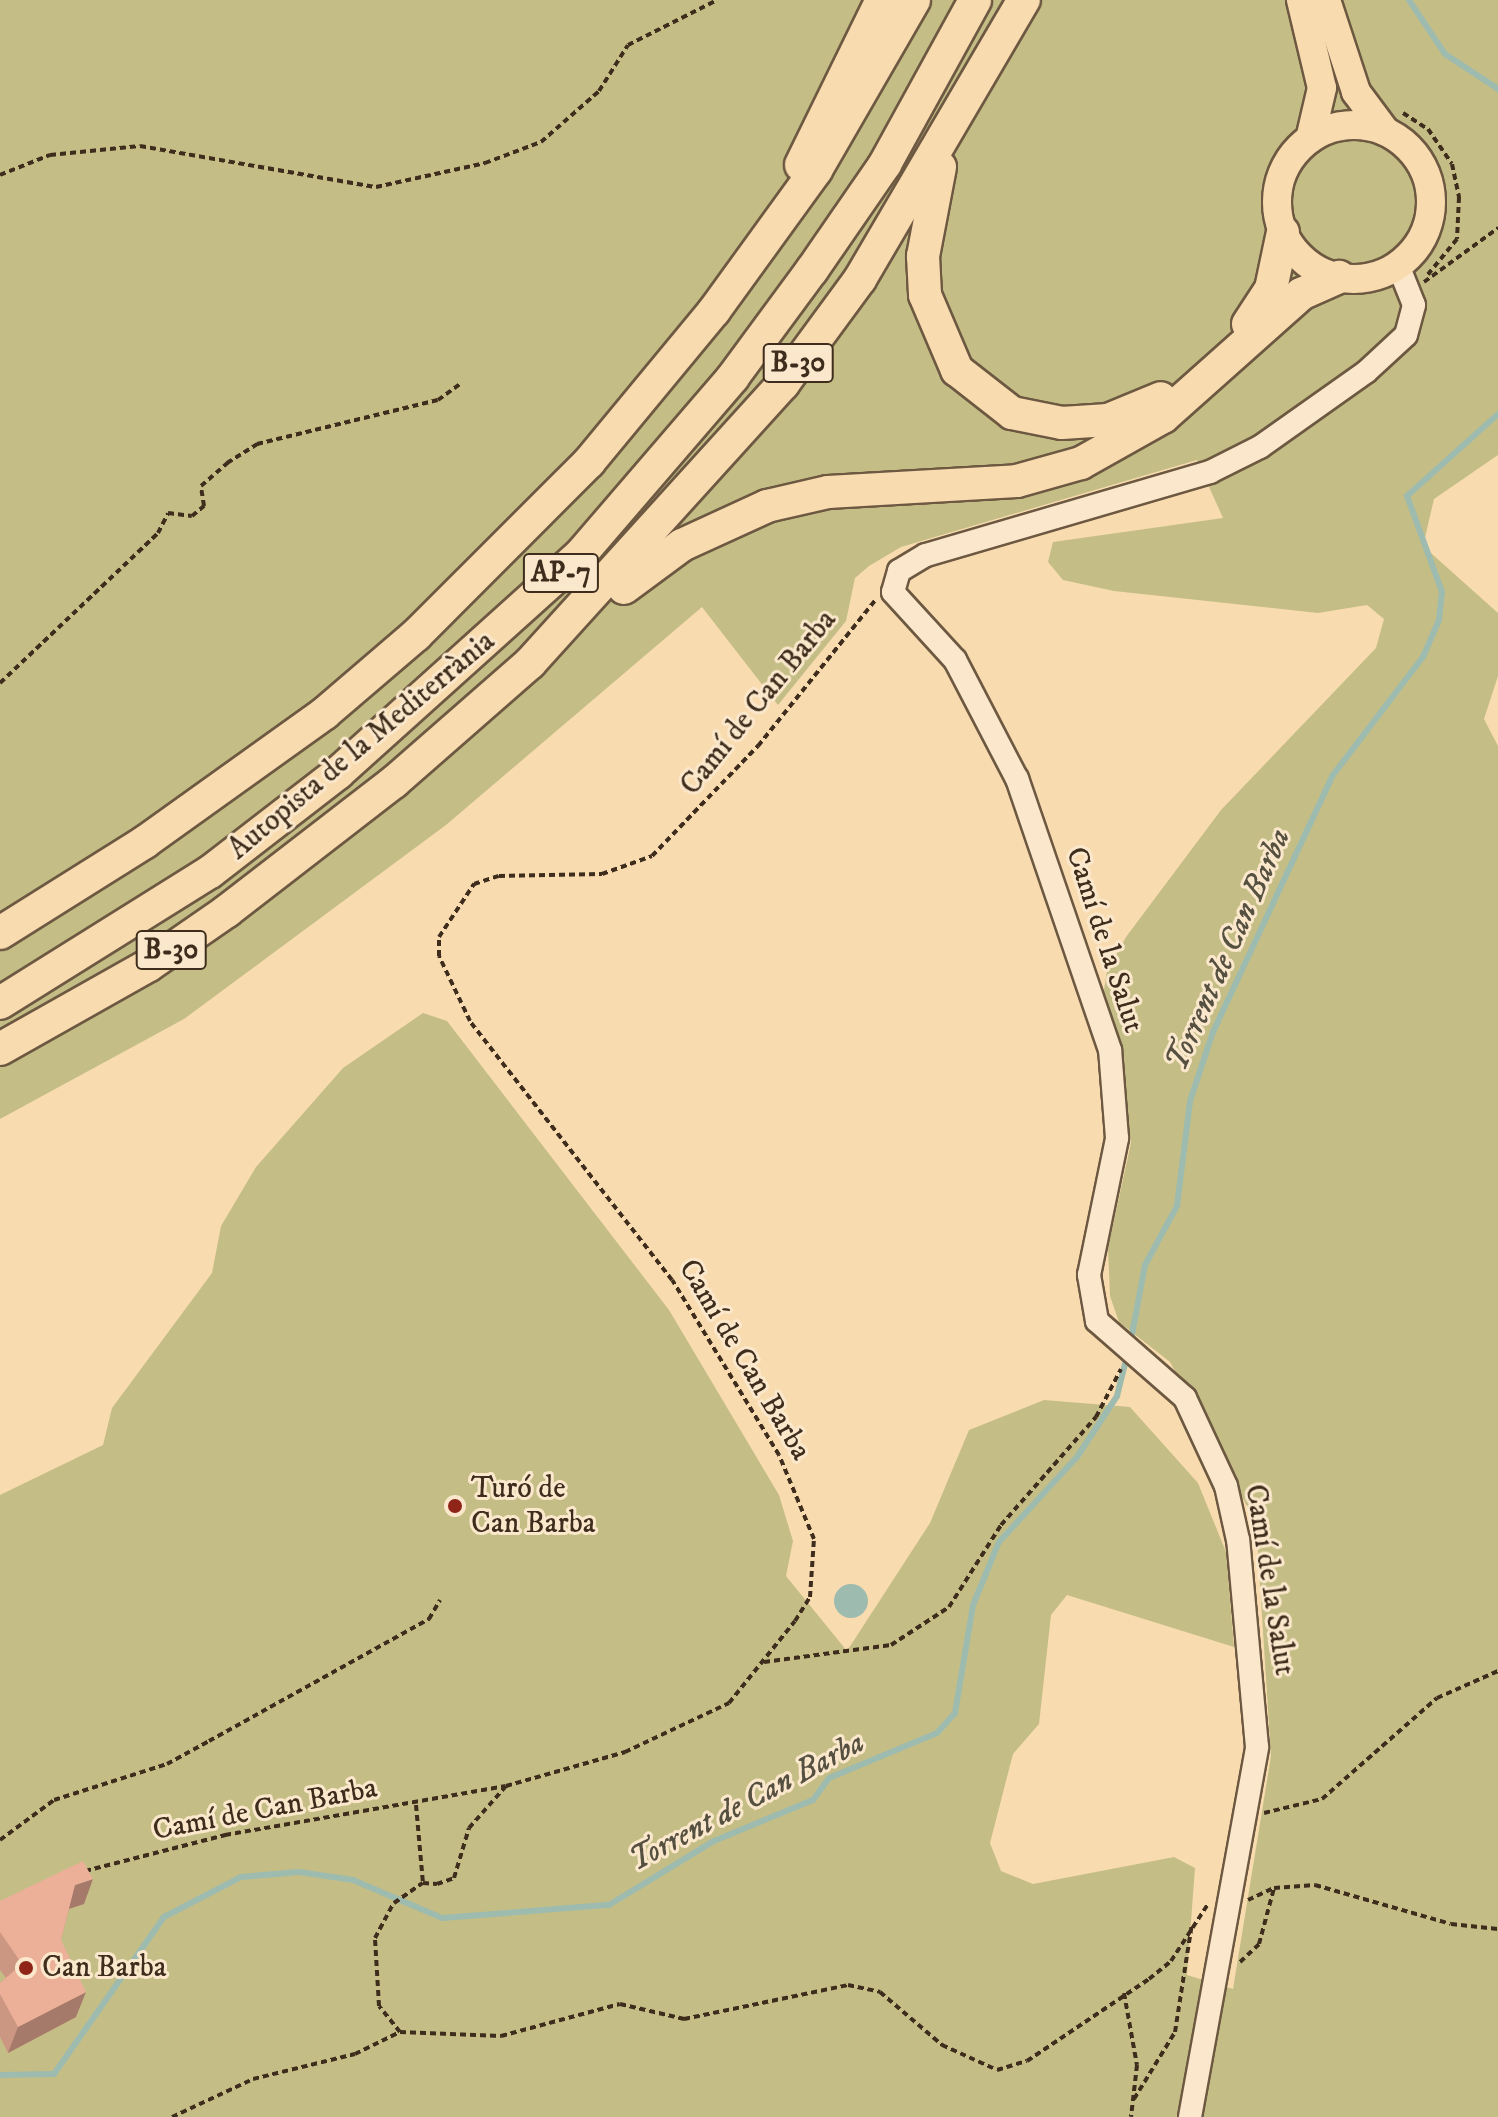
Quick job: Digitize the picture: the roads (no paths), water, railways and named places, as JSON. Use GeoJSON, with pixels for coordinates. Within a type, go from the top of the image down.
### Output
{"type":"FeatureCollection","features":[{"type":"Feature","properties":{"kind":"highway"},"geometry":{"type":"LineString","coordinates":[[775,227],[826,105],[882,0]]}},
{"type":"Feature","properties":{"kind":"highway","name":"Autopista de la Mediterrània"},"geometry":{"type":"LineString","coordinates":[[0,933],[231,780],[416,635],[589,462],[775,227],[914,0]]}},
{"type":"Feature","properties":{"kind":"highway","name":"Autopista de la Mediterrània"},"geometry":{"type":"LineString","coordinates":[[0,1003],[210,872],[427,700],[581,554],[733,377],[812,270],[885,164],[975,0]]}},
{"type":"Feature","properties":{"kind":"highway","name":"B-30"},"geometry":{"type":"LineString","coordinates":[[0,1049],[149,965],[332,833],[479,710],[567,624],[783,384],[860,279],[947,138],[1024,0]]}},
{"type":"Feature","properties":{"kind":"highway"},"geometry":{"type":"LineString","coordinates":[[947,138],[923,256],[931,325],[957,370],[995,404],[1021,415],[1062,423],[1108,420],[1190,378],[1264,303],[1283,232]]}},
{"type":"Feature","properties":{"kind":"highway"},"geometry":{"type":"LineString","coordinates":[[567,624],[682,545],[767,506],[828,492],[1017,481],[1081,463],[1163,417],[1301,294],[1339,277]]}},
{"type":"Feature","properties":{"kind":"main road"},"geometry":{"type":"LineString","coordinates":[[1301,0],[1322,88],[1310,139],[1280,181],[1283,232],[1311,266],[1339,277],[1405,277],[1425,232],[1431,191],[1419,159],[1390,120],[1356,92],[1326,0]]}},
{"type":"Feature","properties":{"kind":"main road"},"geometry":{"type":"LineString","coordinates":[[1310,139],[1342,125],[1390,120]]}},
{"type":"Feature","properties":{"kind":"street","name":"Camí de la Salut"},"geometry":{"type":"LineString","coordinates":[[1190,2117],[1216,1962],[1250,1812],[1257,1747],[1253,1648],[1226,1486],[1185,1398],[1097,1321],[1089,1285],[1117,1138],[1110,1050],[1017,779],[955,660],[898,603],[895,578],[926,555],[1197,477],[1260,447],[1366,372],[1406,335],[1405,277]]}},
{"type":"Feature","properties":{"kind":"waterway"},"geometry":{"type":"LineString","coordinates":[[1409,0],[1445,54],[1498,89]]}},
{"type":"Feature","properties":{"kind":"waterway","name":"Torrent de Can Barba"},"geometry":{"type":"LineString","coordinates":[[1130,1345],[1145,1265],[1177,1206],[1190,1101],[1213,1032],[1333,775],[1423,657],[1439,620],[1442,592],[1407,496],[1498,414]]}},
{"type":"Feature","properties":{"kind":"waterway","name":"Torrent de Can Barba"},"geometry":{"type":"LineString","coordinates":[[0,2075],[54,2074],[164,1917],[241,1877],[299,1872],[353,1880],[442,1918],[609,1905],[714,1841],[813,1800],[829,1778],[937,1733],[955,1713],[973,1605],[999,1542],[1077,1457],[1117,1396],[1127,1356]]}},
{"type":"Feature","properties":{"kind":"place","name":"Turó de Can Barba"},"geometry":{"type":"Point","coordinates":[455,1506]}},
{"type":"Feature","properties":{"kind":"place","name":"Can Barba"},"geometry":{"type":"Point","coordinates":[26,1968]}}]}
